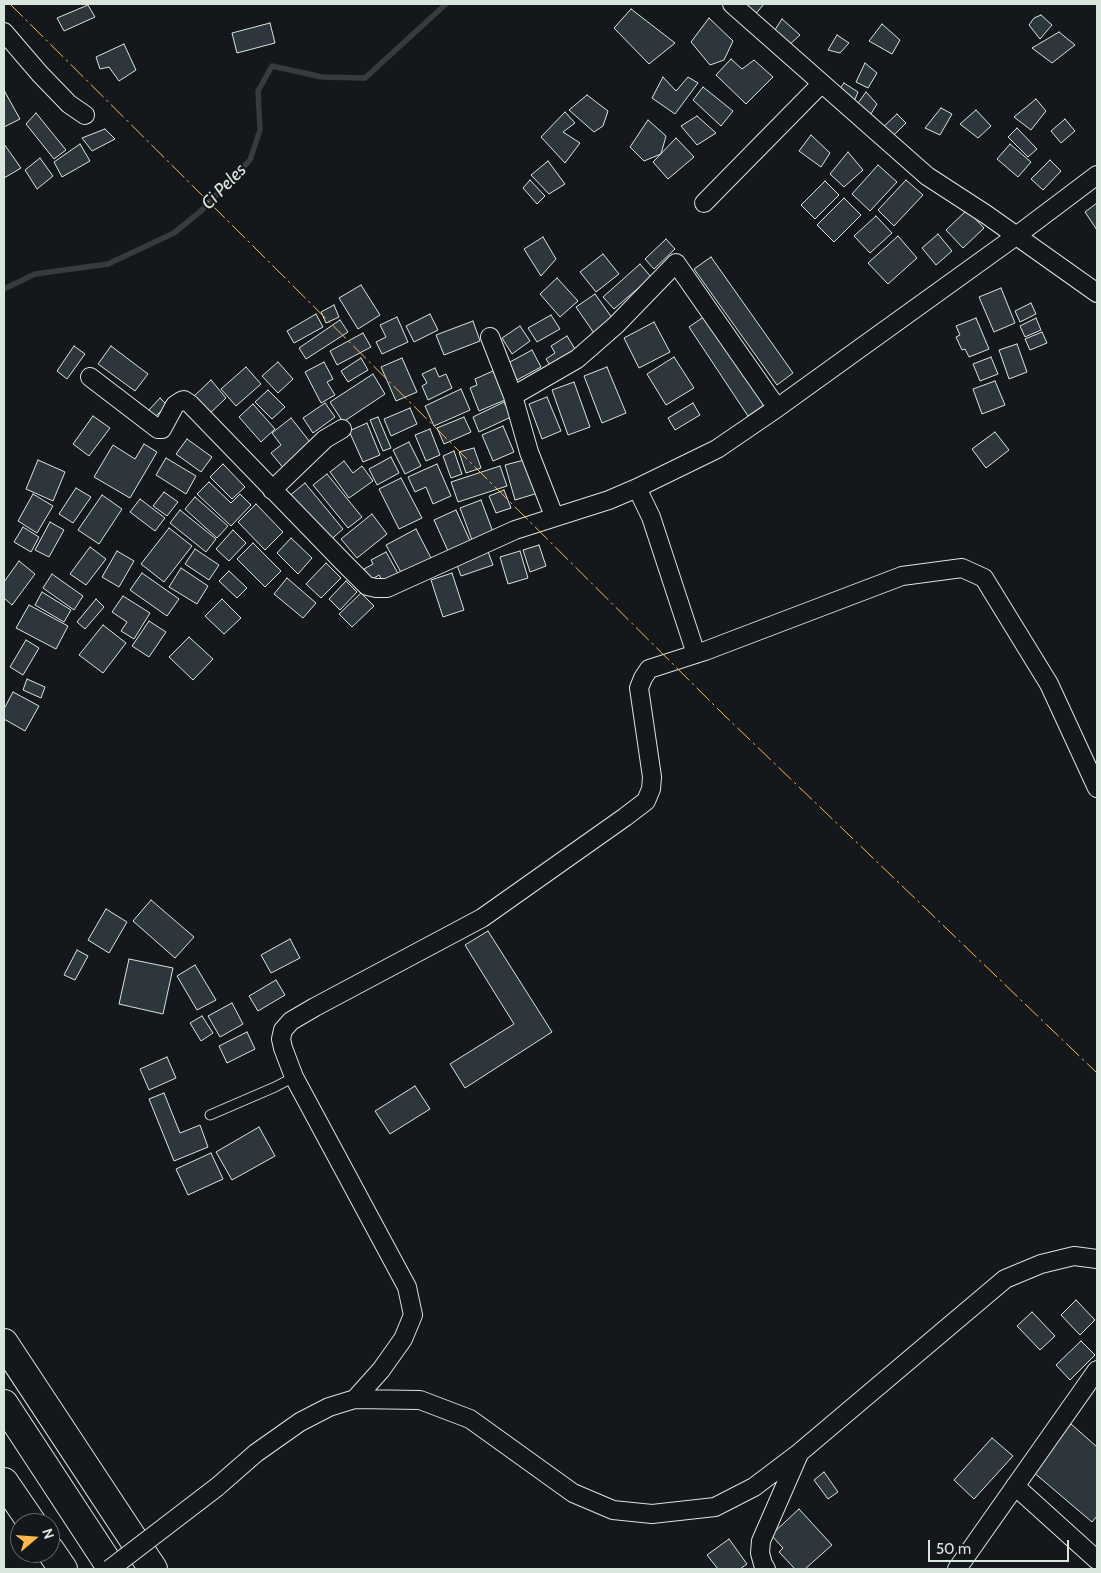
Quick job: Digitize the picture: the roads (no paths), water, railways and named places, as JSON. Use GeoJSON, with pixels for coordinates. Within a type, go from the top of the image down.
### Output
{"type":"FeatureCollection","features":[{"type":"Feature","properties":{"kind":"highway"},"geometry":{"type":"LineString","coordinates":[[4,1343],[153,1569]]}},
{"type":"Feature","properties":{"kind":"highway"},"geometry":{"type":"LineString","coordinates":[[4,1404],[111,1569]]}},
{"type":"Feature","properties":{"kind":"highway"},"geometry":{"type":"LineString","coordinates":[[4,1482],[25,1513]]}},
{"type":"Feature","properties":{"kind":"highway"},"geometry":{"type":"LineString","coordinates":[[4,1499],[12,1513]]}},
{"type":"Feature","properties":{"kind":"street"},"geometry":{"type":"LineString","coordinates":[[732,4],[927,176],[987,215],[1097,293]]}},
{"type":"Feature","properties":{"kind":"street"},"geometry":{"type":"LineString","coordinates":[[6,38],[69,104],[85,115]]}},
{"type":"Feature","properties":{"kind":"street"},"geometry":{"type":"LineString","coordinates":[[704,202],[821,84]]}},
{"type":"Feature","properties":{"kind":"street"},"geometry":{"type":"LineString","coordinates":[[90,377],[158,429],[162,429],[175,405],[181,400],[190,404],[367,586],[387,588],[515,530],[609,500],[717,449],[1016,236],[1097,175]]}},
{"type":"Feature","properties":{"kind":"street"},"geometry":{"type":"LineString","coordinates":[[513,396],[577,359],[616,326],[676,263],[777,408]]}},
{"type":"Feature","properties":{"kind":"street"},"geometry":{"type":"LineString","coordinates":[[490,337],[513,396],[529,452],[554,516]]}},
{"type":"Feature","properties":{"kind":"street"},"geometry":{"type":"LineString","coordinates":[[272,490],[325,439],[342,429]]}},
{"type":"Feature","properties":{"kind":"street"},"geometry":{"type":"LineString","coordinates":[[637,488],[650,517],[696,654]]}},
{"type":"Feature","properties":{"kind":"street"},"geometry":{"type":"LineString","coordinates":[[355,1399],[381,1370],[403,1339],[413,1315],[407,1287],[294,1077],[283,1048],[281,1039],[283,1030],[291,1021],[482,918],[646,801],[651,789],[652,776],[639,688],[649,669],[696,654],[902,576],[962,568],[984,578],[989,586],[1049,684],[1097,788]]}},
{"type":"Feature","properties":{"kind":"street"},"geometry":{"type":"LineString","coordinates":[[111,1569],[217,1487],[256,1453],[300,1422],[329,1407],[355,1399],[420,1400],[470,1419],[573,1493],[613,1510],[652,1514],[715,1506],[754,1487],[799,1453],[1006,1280],[1041,1264],[1074,1256],[1097,1259]]}},
{"type":"Feature","properties":{"kind":"street"},"geometry":{"type":"LineString","coordinates":[[957,1569],[1097,1370]]}},
{"type":"Feature","properties":{"kind":"street"},"geometry":{"type":"LineString","coordinates":[[766,1569],[760,1553],[761,1541],[799,1453]]}},
{"type":"Feature","properties":{"kind":"street"},"geometry":{"type":"LineString","coordinates":[[1015,1486],[1097,1560]]}},
{"type":"Feature","properties":{"kind":"lane"},"geometry":{"type":"LineString","coordinates":[[210,1115],[294,1077]]}},
{"type":"Feature","properties":{"kind":"waterway","name":"Ci Peles"},"geometry":{"type":"LineString","coordinates":[[4,289],[35,274],[108,264],[174,233],[201,211],[250,160],[260,130],[258,91],[272,66],[322,77],[365,78],[446,4]]}}]}
